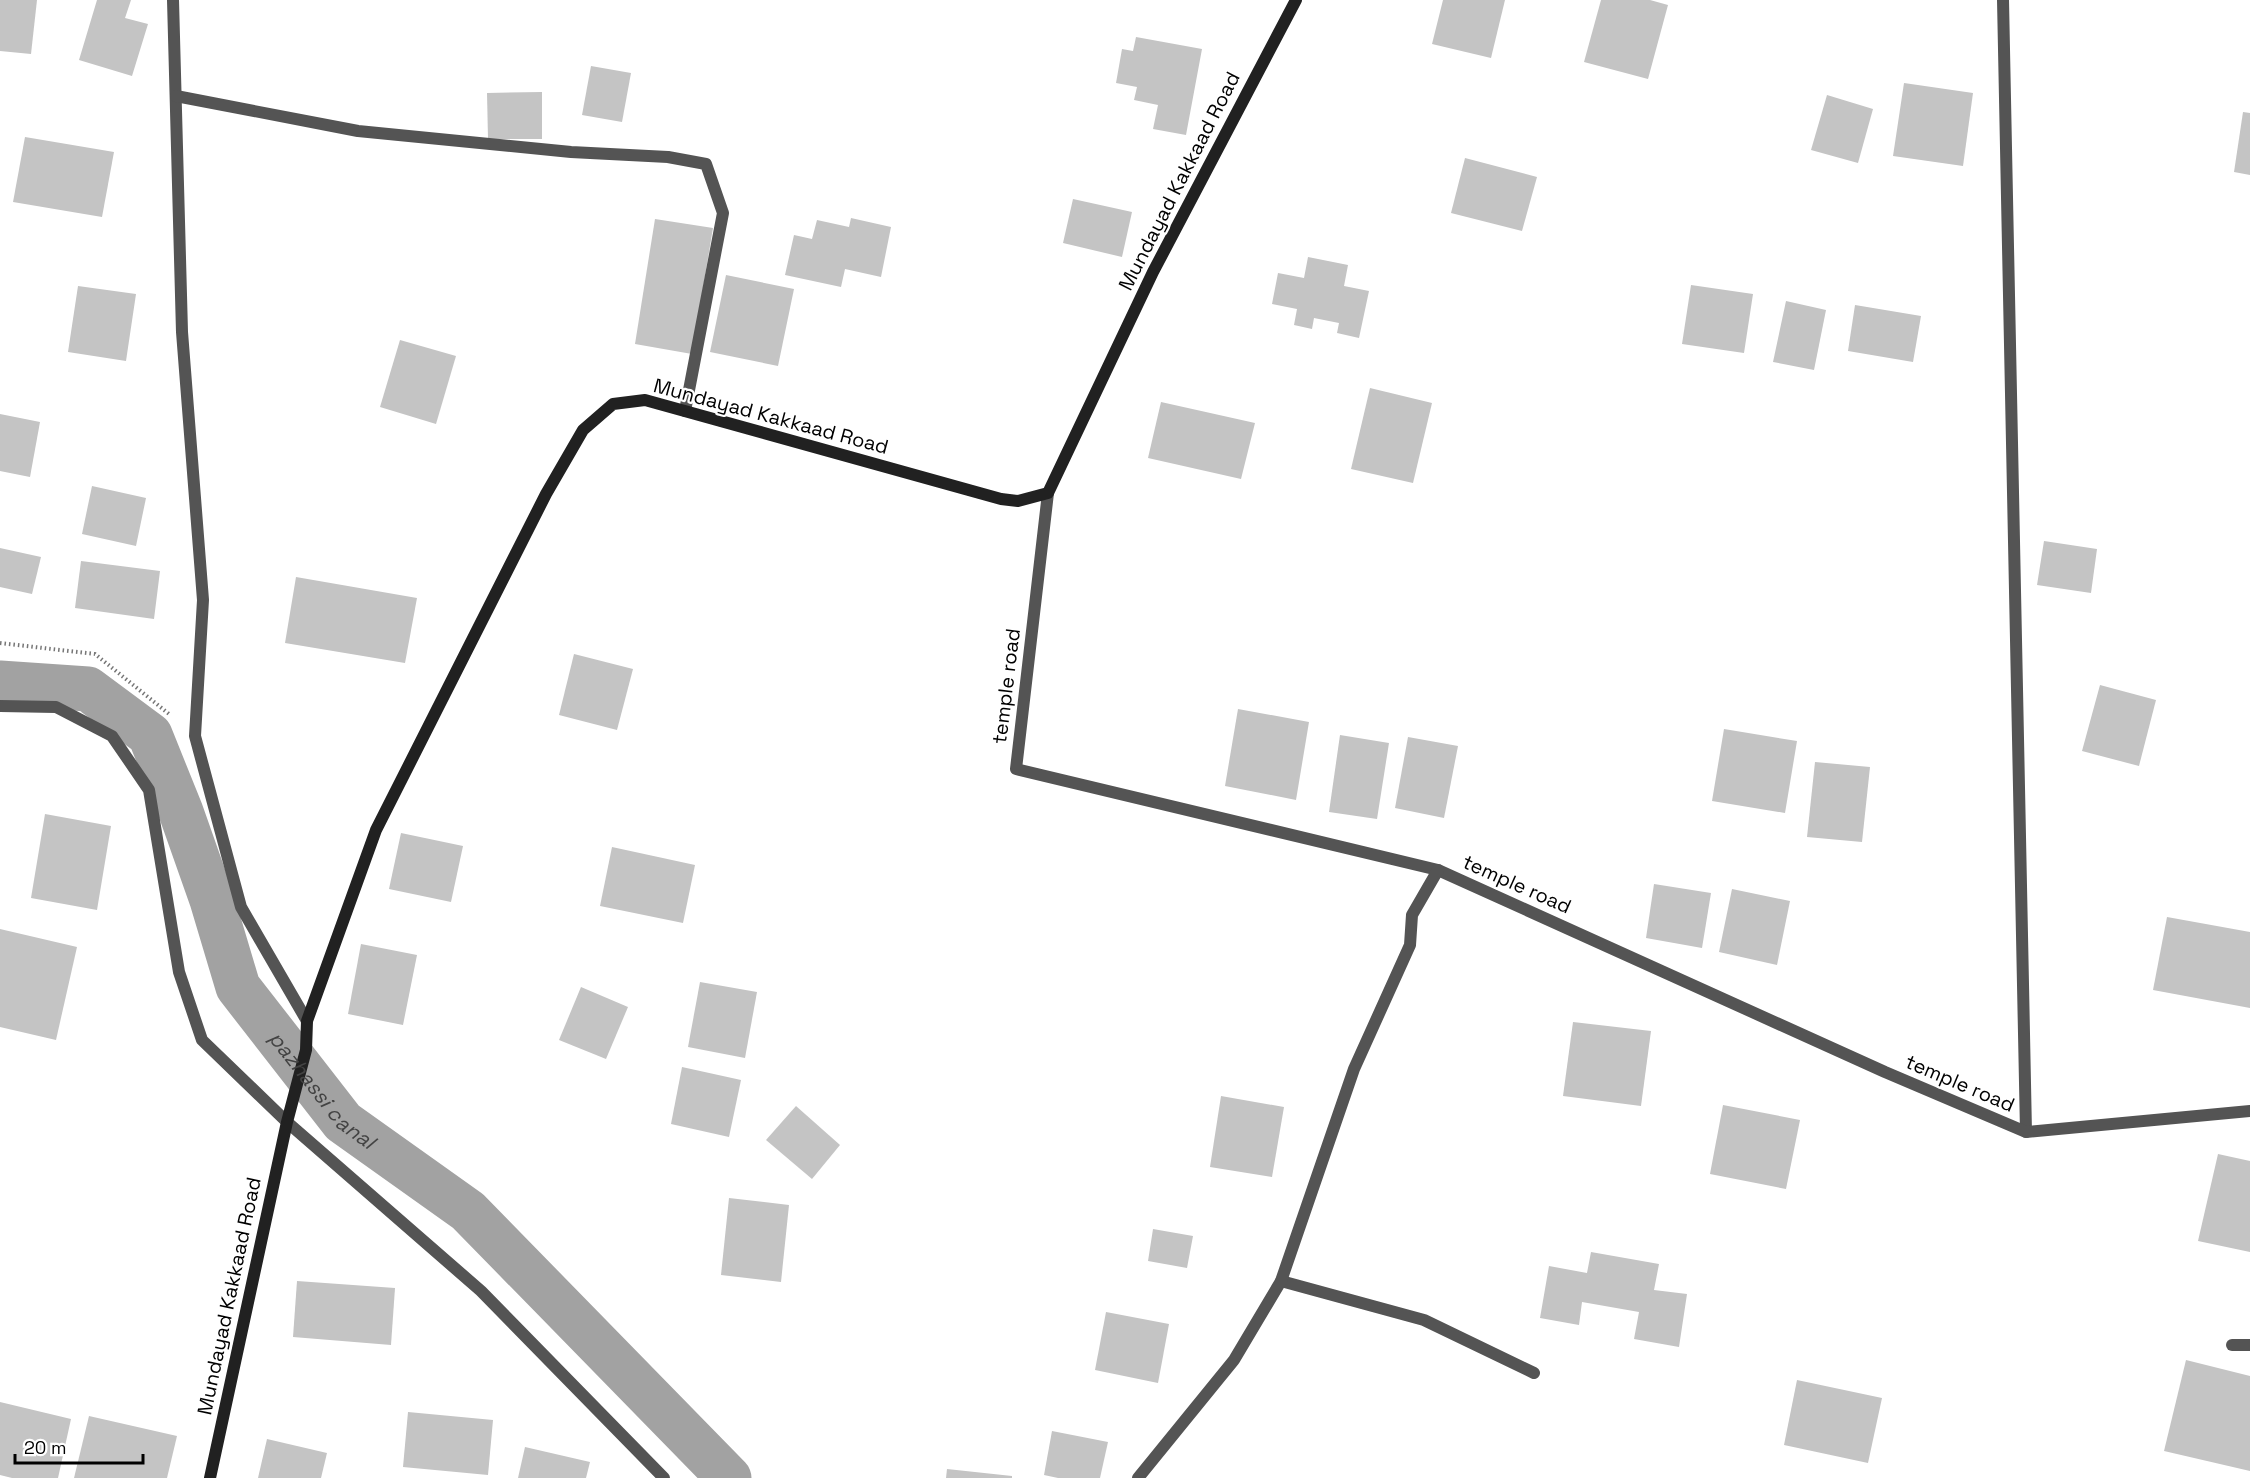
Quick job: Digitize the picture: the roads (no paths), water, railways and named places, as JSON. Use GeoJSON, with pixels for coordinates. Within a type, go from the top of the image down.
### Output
{"type":"FeatureCollection","features":[{"type":"Feature","properties":{"kind":"main road","name":"Mundayad Kakkaad Road"},"geometry":{"type":"LineString","coordinates":[[210,1478],[287,1122],[306,1050],[307,1021],[376,830],[546,494],[583,430],[613,404],[645,400],[1000,499],[1018,501],[1048,493],[1153,272],[1296,0]]}},
{"type":"Feature","properties":{"kind":"street"},"geometry":{"type":"LineString","coordinates":[[173,0],[182,332],[203,600],[195,736],[242,907],[307,1021]]}},
{"type":"Feature","properties":{"kind":"street"},"geometry":{"type":"LineString","coordinates":[[2003,0],[2026,1132]]}},
{"type":"Feature","properties":{"kind":"street"},"geometry":{"type":"LineString","coordinates":[[176,96],[358,131],[571,152],[668,157],[706,164],[723,213],[685,411]]}},
{"type":"Feature","properties":{"kind":"street","name":"temple road"},"geometry":{"type":"LineString","coordinates":[[1048,493],[1016,769],[1438,870],[1874,1067],[2026,1132],[2250,1112]]}},
{"type":"Feature","properties":{"kind":"street"},"geometry":{"type":"LineString","coordinates":[[0,706],[56,706],[112,736],[149,790],[179,972],[202,1040],[287,1122],[481,1291],[664,1478]]}},
{"type":"Feature","properties":{"kind":"street"},"geometry":{"type":"LineString","coordinates":[[1138,1478],[1234,1360],[1281,1281],[1354,1069],[1410,945],[1412,915],[1438,870]]}},
{"type":"Feature","properties":{"kind":"street"},"geometry":{"type":"LineString","coordinates":[[1281,1281],[1424,1320],[1534,1373]]}},
{"type":"Feature","properties":{"kind":"street"},"geometry":{"type":"LineString","coordinates":[[2232,1345],[2250,1344]]}},
{"type":"Feature","properties":{"kind":"waterway","name":"pazhassi canal"},"geometry":{"type":"LineString","coordinates":[[0,683],[88,689],[150,735],[181,812],[212,900],[238,987],[343,1122],[468,1211],[729,1478]]}}]}
